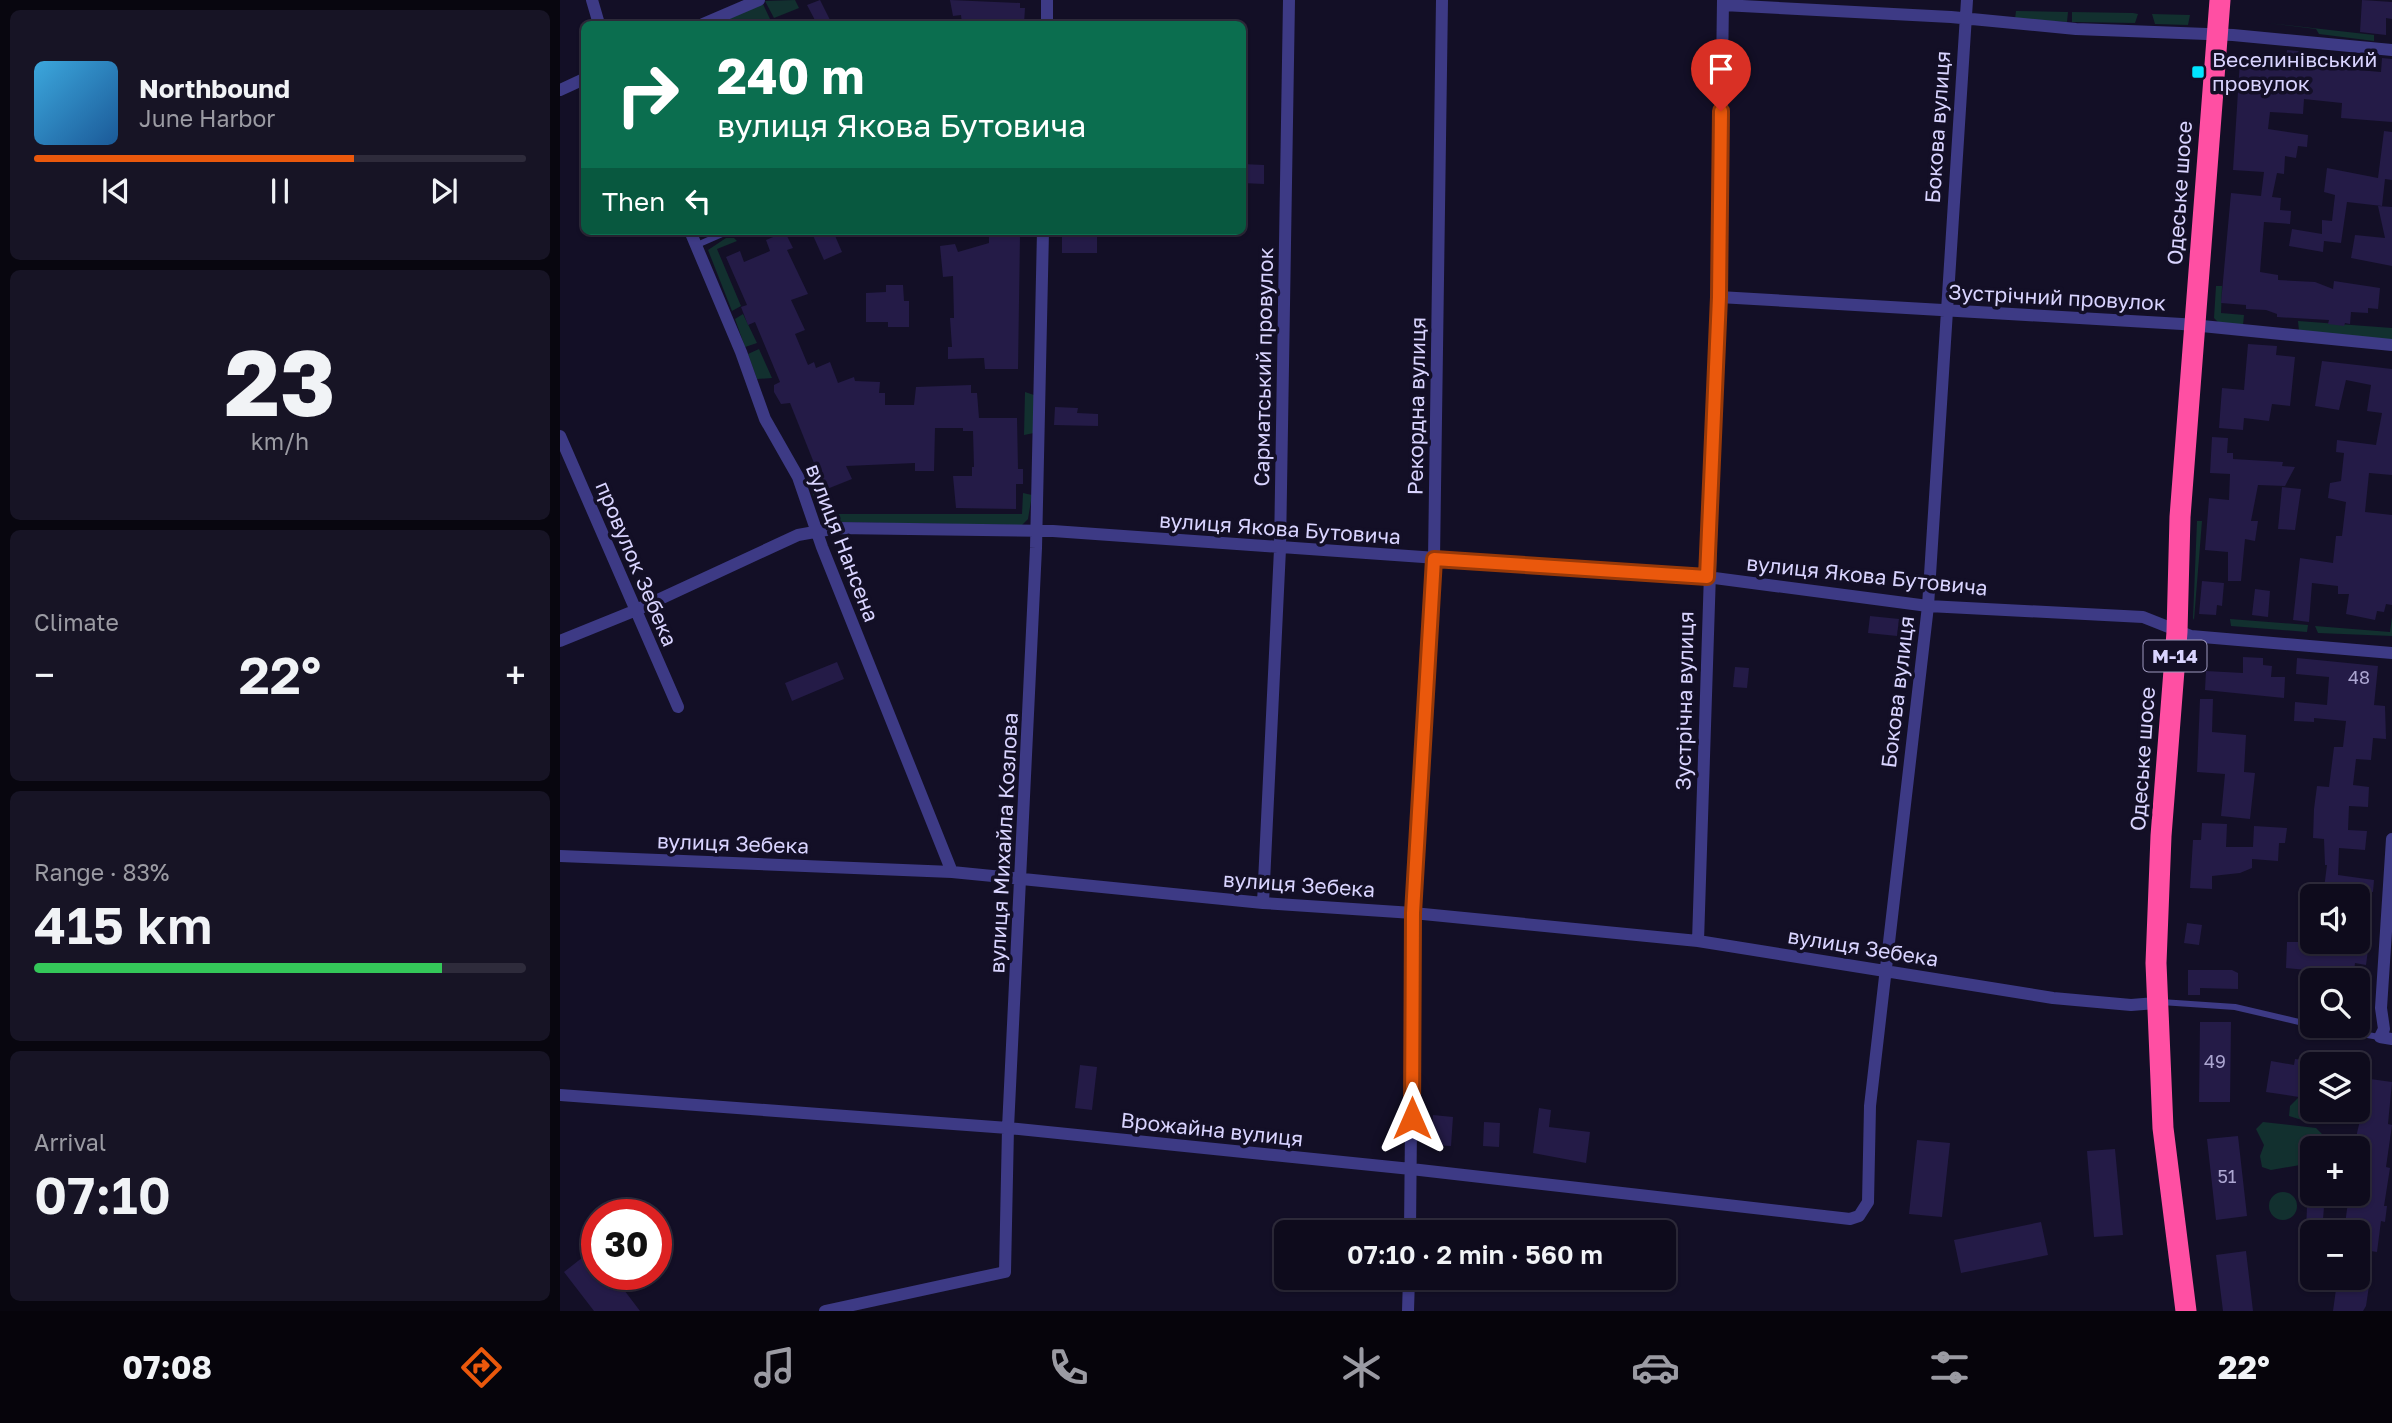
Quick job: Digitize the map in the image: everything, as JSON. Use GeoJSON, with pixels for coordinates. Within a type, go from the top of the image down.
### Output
{"type":"FeatureCollection","features":[{"type":"Feature","properties":{"kind":"highway","name":"Одеське шосе"},"geometry":{"type":"LineString","coordinates":[[2186,1311],[2168,1185],[2155,1003],[2161,836],[2177,632],[2180,517],[2220,0]]}},
{"type":"Feature","properties":{"kind":"street"},"geometry":{"type":"LineString","coordinates":[[592,0],[598,21]]}},
{"type":"Feature","properties":{"kind":"street"},"geometry":{"type":"LineString","coordinates":[[710,21],[759,0]]}},
{"type":"Feature","properties":{"kind":"street"},"geometry":{"type":"LineString","coordinates":[[1047,0],[1047,21]]}},
{"type":"Feature","properties":{"kind":"street","name":"Сарматський провулок"},"geometry":{"type":"LineString","coordinates":[[1263,903],[1280,549],[1289,0]]}},
{"type":"Feature","properties":{"kind":"street","name":"Рекордна вулиця"},"geometry":{"type":"LineString","coordinates":[[1410,1220],[1413,913],[1434,559],[1442,0]]}},
{"type":"Feature","properties":{"kind":"street","name":"Бокова вулиця"},"geometry":{"type":"LineString","coordinates":[[1859,1216],[1868,1202],[1870,1106],[1927,606],[1967,0]]}},
{"type":"Feature","properties":{"kind":"street"},"geometry":{"type":"LineString","coordinates":[[1723,3],[2076,29],[2217,34],[2392,50]]}},
{"type":"Feature","properties":{"kind":"street","name":"Зустрічна вулиця"},"geometry":{"type":"LineString","coordinates":[[1698,941],[1707,577],[1719,297],[1723,3]]}},
{"type":"Feature","properties":{"kind":"street"},"geometry":{"type":"LineString","coordinates":[[560,90],[581,80]]}},
{"type":"Feature","properties":{"kind":"street","name":"вулиця Нансена"},"geometry":{"type":"LineString","coordinates":[[692,235],[765,419],[798,477],[816,531],[951,872]]}},
{"type":"Feature","properties":{"kind":"street","name":"вулиця Михайла Козлова"},"geometry":{"type":"LineString","coordinates":[[825,1311],[1005,1272],[1008,1128],[1022,879],[1036,531],[1043,235]]}},
{"type":"Feature","properties":{"kind":"street","name":"Зустрічний провулок"},"geometry":{"type":"LineString","coordinates":[[1719,297],[2194,326],[2392,345]]}},
{"type":"Feature","properties":{"kind":"street","name":"провулок Зебека"},"geometry":{"type":"LineString","coordinates":[[560,436],[678,707]]}},
{"type":"Feature","properties":{"kind":"street","name":"вулиця Якова Бутовича"},"geometry":{"type":"LineString","coordinates":[[560,641],[634,611],[798,535],[837,528],[1036,531],[1707,577],[1927,606],[2143,617],[2177,632],[2276,645],[2392,653]]}},
{"type":"Feature","properties":{"kind":"street"},"geometry":{"type":"LineString","coordinates":[[2386,1038],[2381,1008],[2392,839]]}},
{"type":"Feature","properties":{"kind":"street","name":"вулиця Зебека"},"geometry":{"type":"LineString","coordinates":[[560,856],[951,872],[1263,903],[1413,913],[1698,941],[2053,998],[2131,1005],[2155,1003]]}},
{"type":"Feature","properties":{"kind":"street","name":"Врожайна вулиця"},"geometry":{"type":"LineString","coordinates":[[560,1095],[1008,1128],[1411,1169],[1850,1219],[1859,1216]]}},
{"type":"Feature","properties":{"kind":"street"},"geometry":{"type":"LineString","coordinates":[[1408,1311],[1409,1290]]}},
{"type":"Feature","properties":{"kind":"lane"},"geometry":{"type":"LineString","coordinates":[[698,245],[720,235]]}},
{"type":"Feature","properties":{"kind":"lane"},"geometry":{"type":"LineString","coordinates":[[2155,1003],[2235,1007],[2300,1022]]}},
{"type":"Feature","properties":{"kind":"green space"},"geometry":{"type":"Polygon","coordinates":[[[795,0],[799,8],[774,18],[765,1],[795,0]]]}},
{"type":"Feature","properties":{"kind":"green space"},"geometry":{"type":"Polygon","coordinates":[[[762,2],[770,19],[726,21],[725,19],[762,2]]]}},
{"type":"Feature","properties":{"kind":"green space"},"geometry":{"type":"Polygon","coordinates":[[[2016,11],[2068,12],[2067,22],[2015,19],[2016,11]]]}},
{"type":"Feature","properties":{"kind":"green space"},"geometry":{"type":"Polygon","coordinates":[[[2072,12],[2138,14],[2135,23],[2072,22],[2072,12]]]}},
{"type":"Feature","properties":{"kind":"green space"},"geometry":{"type":"Polygon","coordinates":[[[2152,14],[2190,15],[2188,25],[2155,24],[2152,14]]]}},
{"type":"Feature","properties":{"kind":"green space"},"geometry":{"type":"Polygon","coordinates":[[[2268,23],[2374,35],[2374,41],[2319,34],[2316,29],[2268,23]]]}},
{"type":"Feature","properties":{"kind":"green space"},"geometry":{"type":"Polygon","coordinates":[[[726,238],[734,238],[737,241],[717,249],[741,306],[732,311],[708,250],[726,238]]]}},
{"type":"Feature","properties":{"kind":"green space"},"geometry":{"type":"Polygon","coordinates":[[[2216,286],[2222,286],[2221,313],[2244,315],[2243,325],[2219,323],[2214,318],[2216,286]]]}},
{"type":"Feature","properties":{"kind":"green space"},"geometry":{"type":"Polygon","coordinates":[[[743,314],[757,343],[745,347],[735,319],[743,314]]]}},
{"type":"Feature","properties":{"kind":"green space"},"geometry":{"type":"Polygon","coordinates":[[[2298,321],[2392,328],[2392,340],[2299,331],[2298,321]]]}},
{"type":"Feature","properties":{"kind":"green space"},"geometry":{"type":"Polygon","coordinates":[[[759,349],[772,378],[757,379],[748,354],[759,349]]]}},
{"type":"Feature","properties":{"kind":"green space"},"geometry":{"type":"Polygon","coordinates":[[[1025,392],[1034,395],[1034,433],[1024,435],[1025,392]]]}},
{"type":"Feature","properties":{"kind":"green space"},"geometry":{"type":"Polygon","coordinates":[[[814,474],[832,514],[1022,514],[1023,493],[1032,495],[1028,519],[1022,525],[830,522],[819,510],[806,477],[814,474]]]}},
{"type":"Feature","properties":{"kind":"green space"},"geometry":{"type":"Polygon","coordinates":[[[2197,521],[2202,521],[2194,620],[2193,618],[2197,521]]]}},
{"type":"Feature","properties":{"kind":"green space"},"geometry":{"type":"Polygon","coordinates":[[[2392,617],[2392,636],[2318,633],[2315,626],[2390,632],[2392,617]]]}},
{"type":"Feature","properties":{"kind":"green space"},"geometry":{"type":"Polygon","coordinates":[[[2230,619],[2308,625],[2307,632],[2231,626],[2230,619]]]}},
{"type":"Feature","properties":{"kind":"green space"},"geometry":{"type":"Polygon","coordinates":[[[2300,1098],[2300,1119],[2289,1116],[2290,1106],[2300,1098]]]}},
{"type":"Feature","properties":{"kind":"green space"},"geometry":{"type":"Polygon","coordinates":[[[2263,1122],[2316,1128],[2322,1136],[2300,1136],[2300,1165],[2271,1170],[2262,1167],[2260,1156],[2264,1145],[2256,1129],[2263,1122]]]}},
{"type":"Feature","properties":{"kind":"green space"},"geometry":{"type":"Polygon","coordinates":[[[2283,1192],[2293,1196],[2297,1206],[2293,1216],[2283,1220],[2273,1216],[2269,1206],[2273,1196],[2283,1192]]]}},
{"type":"Feature","properties":{"kind":"building"},"geometry":{"type":"Polygon","coordinates":[[[820,0],[830,21],[815,21],[807,5],[820,0]]]}},
{"type":"Feature","properties":{"kind":"building"},"geometry":{"type":"Polygon","coordinates":[[[950,0],[1020,3],[1020,8],[1025,8],[1024,21],[962,21],[961,15],[953,16],[950,0]]]}},
{"type":"Feature","properties":{"kind":"building"},"geometry":{"type":"Polygon","coordinates":[[[2362,0],[2392,2],[2392,19],[2386,18],[2386,35],[2360,32],[2362,0]]]}},
{"type":"Feature","properties":{"kind":"building"},"geometry":{"type":"Polygon","coordinates":[[[2287,50],[2307,52],[2306,58],[2335,61],[2334,68],[2381,72],[2382,58],[2392,59],[2392,122],[2341,118],[2342,103],[2304,99],[2303,114],[2270,112],[2268,129],[2308,135],[2307,147],[2298,146],[2296,158],[2285,156],[2284,174],[2277,173],[2272,197],[2281,198],[2280,210],[2291,211],[2290,224],[2264,222],[2260,272],[2278,275],[2278,280],[2315,282],[2333,289],[2334,281],[2380,288],[2378,309],[2368,308],[2368,313],[2351,312],[2350,324],[2345,323],[2344,326],[2328,324],[2329,320],[2277,317],[2277,314],[2266,310],[2246,309],[2246,305],[2221,303],[2231,193],[2261,196],[2264,172],[2233,170],[2240,60],[2255,62],[2255,56],[2286,59],[2287,50]]]}},
{"type":"Feature","properties":{"kind":"building"},"geometry":{"type":"Polygon","coordinates":[[[2384,131],[2392,132],[2392,180],[2385,179],[2382,206],[2347,202],[2341,243],[2324,241],[2323,252],[2289,246],[2292,229],[2322,234],[2322,220],[2332,221],[2335,195],[2324,192],[2327,168],[2378,178],[2384,131]]]}},
{"type":"Feature","properties":{"kind":"building"},"geometry":{"type":"Polygon","coordinates":[[[1246,164],[1264,165],[1264,184],[1246,183],[1246,164]]]}},
{"type":"Feature","properties":{"kind":"building"},"geometry":{"type":"Polygon","coordinates":[[[2378,206],[2392,207],[2392,266],[2351,258],[2355,235],[2385,238],[2378,206]]]}},
{"type":"Feature","properties":{"kind":"building"},"geometry":{"type":"Polygon","coordinates":[[[786,235],[793,248],[787,250],[808,294],[791,300],[805,330],[795,334],[808,365],[814,362],[816,368],[830,362],[838,383],[854,377],[855,381],[880,382],[879,393],[885,393],[885,405],[914,405],[916,387],[971,385],[971,393],[977,393],[979,418],[1017,418],[1018,469],[1023,469],[1023,484],[1016,484],[1016,509],[956,508],[953,476],[972,476],[974,467],[973,431],[963,431],[963,428],[935,428],[934,471],[915,471],[915,463],[846,466],[852,479],[822,491],[817,479],[820,478],[790,403],[781,404],[774,392],[774,385],[780,382],[755,322],[748,325],[741,307],[747,305],[726,257],[740,251],[744,262],[770,251],[766,240],[786,235]]]}},
{"type":"Feature","properties":{"kind":"building"},"geometry":{"type":"Polygon","coordinates":[[[813,235],[835,235],[842,252],[824,260],[813,235]]]}},
{"type":"Feature","properties":{"kind":"building"},"geometry":{"type":"Polygon","coordinates":[[[989,235],[1020,235],[1018,369],[985,369],[984,358],[948,359],[948,347],[952,347],[950,318],[954,318],[953,276],[943,277],[940,246],[955,244],[958,252],[989,243],[989,235]]]}},
{"type":"Feature","properties":{"kind":"building"},"geometry":{"type":"Polygon","coordinates":[[[1062,235],[1097,236],[1097,253],[1062,253],[1062,235]]]}},
{"type":"Feature","properties":{"kind":"building"},"geometry":{"type":"Polygon","coordinates":[[[886,285],[903,285],[904,301],[909,301],[909,327],[888,327],[888,322],[866,322],[866,293],[886,292],[886,285]]]}},
{"type":"Feature","properties":{"kind":"building"},"geometry":{"type":"Polygon","coordinates":[[[2248,344],[2277,346],[2276,355],[2295,357],[2290,406],[2272,404],[2269,421],[2244,418],[2243,430],[2219,428],[2222,388],[2244,390],[2248,344]]]}},
{"type":"Feature","properties":{"kind":"building"},"geometry":{"type":"Polygon","coordinates":[[[2322,361],[2392,369],[2392,475],[2369,473],[2365,512],[2392,515],[2392,605],[2386,604],[2384,612],[2377,611],[2375,620],[2346,614],[2349,594],[2338,594],[2338,586],[2312,583],[2309,622],[2293,620],[2300,558],[2333,563],[2336,536],[2342,536],[2346,502],[2328,498],[2330,483],[2341,481],[2344,453],[2336,452],[2337,440],[2376,445],[2382,413],[2367,411],[2371,385],[2346,380],[2339,410],[2315,406],[2322,361]]]}},
{"type":"Feature","properties":{"kind":"building"},"geometry":{"type":"Polygon","coordinates":[[[1055,407],[1078,408],[1077,413],[1098,414],[1098,426],[1054,425],[1055,407]]]}},
{"type":"Feature","properties":{"kind":"building"},"geometry":{"type":"Polygon","coordinates":[[[2212,437],[2228,438],[2227,453],[2233,453],[2233,459],[2283,462],[2282,466],[2295,467],[2285,486],[2258,485],[2251,521],[2258,521],[2255,541],[2245,539],[2241,581],[2228,581],[2228,552],[2205,550],[2209,498],[2229,500],[2230,474],[2210,473],[2212,437]]]}},
{"type":"Feature","properties":{"kind":"building"},"geometry":{"type":"Polygon","coordinates":[[[2282,487],[2301,489],[2295,530],[2278,529],[2282,487]]]}},
{"type":"Feature","properties":{"kind":"building"},"geometry":{"type":"Polygon","coordinates":[[[2202,581],[2224,583],[2222,606],[2217,605],[2216,615],[2199,614],[2202,581]]]}},
{"type":"Feature","properties":{"kind":"building"},"geometry":{"type":"Polygon","coordinates":[[[2255,589],[2270,591],[2268,617],[2252,615],[2255,589]]]}},
{"type":"Feature","properties":{"kind":"building"},"geometry":{"type":"Polygon","coordinates":[[[1870,616],[1899,619],[1897,636],[1868,633],[1870,616]]]}},
{"type":"Feature","properties":{"kind":"building"},"geometry":{"type":"Polygon","coordinates":[[[2243,657],[2263,658],[2263,665],[2272,666],[2271,677],[2285,677],[2284,698],[2205,690],[2206,671],[2243,673],[2243,657]]]}},
{"type":"Feature","properties":{"kind":"building"},"geometry":{"type":"Polygon","coordinates":[[[2297,658],[2378,666],[2374,705],[2385,706],[2386,739],[2373,738],[2371,760],[2356,759],[2353,785],[2369,787],[2368,807],[2349,806],[2348,830],[2367,831],[2365,850],[2339,848],[2338,875],[2374,880],[2373,892],[2370,892],[2370,884],[2325,884],[2327,865],[2324,839],[2313,838],[2317,786],[2329,787],[2334,747],[2343,747],[2346,721],[2314,718],[2314,722],[2294,721],[2295,702],[2327,705],[2329,677],[2296,674],[2297,658]]]}},
{"type":"Feature","properties":{"kind":"building"},"geometry":{"type":"Polygon","coordinates":[[[837,662],[844,679],[792,701],[785,683],[837,662]]]}},
{"type":"Feature","properties":{"kind":"building"},"geometry":{"type":"Polygon","coordinates":[[[1735,667],[1749,668],[1747,688],[1733,687],[1735,667]]]}},
{"type":"Feature","properties":{"kind":"building"},"geometry":{"type":"Polygon","coordinates":[[[2200,699],[2213,699],[2212,732],[2246,735],[2244,772],[2255,773],[2250,819],[2221,816],[2225,774],[2197,772],[2200,699]]]}},
{"type":"Feature","properties":{"kind":"building"},"geometry":{"type":"Polygon","coordinates":[[[2202,823],[2227,824],[2226,847],[2253,847],[2254,826],[2287,828],[2285,843],[2279,843],[2278,861],[2252,859],[2252,868],[2240,873],[2212,876],[2212,889],[2190,888],[2193,840],[2201,840],[2202,823]]]}},
{"type":"Feature","properties":{"kind":"building"},"geometry":{"type":"Polygon","coordinates":[[[2187,923],[2202,925],[2199,945],[2184,943],[2187,923]]]}},
{"type":"Feature","properties":{"kind":"building"},"geometry":{"type":"Polygon","coordinates":[[[2287,942],[2300,942],[2300,954],[2367,954],[2366,965],[2355,963],[2354,968],[2286,968],[2287,942]]]}},
{"type":"Feature","properties":{"kind":"building"},"geometry":{"type":"Polygon","coordinates":[[[2188,970],[2232,970],[2238,973],[2238,989],[2200,988],[2200,995],[2188,995],[2188,970]]]}},
{"type":"Feature","properties":{"kind":"building"},"geometry":{"type":"Polygon","coordinates":[[[2200,1022],[2231,1022],[2230,1102],[2199,1102],[2200,1022]]]}},
{"type":"Feature","properties":{"kind":"building"},"geometry":{"type":"Polygon","coordinates":[[[2295,1059],[2300,1060],[2300,1097],[2266,1092],[2271,1061],[2294,1065],[2295,1059]]]}},
{"type":"Feature","properties":{"kind":"building"},"geometry":{"type":"Polygon","coordinates":[[[1080,1065],[1097,1067],[1092,1110],[1075,1108],[1080,1065]]]}},
{"type":"Feature","properties":{"kind":"building"},"geometry":{"type":"Polygon","coordinates":[[[2370,1079],[2392,1082],[2388,1124],[2392,1125],[2386,1167],[2390,1168],[2384,1206],[2387,1206],[2385,1222],[2381,1221],[2377,1252],[2370,1251],[2370,1220],[2346,1220],[2347,1206],[2370,1206],[2370,1136],[2357,1136],[2360,1122],[2370,1122],[2370,1079]]]}},
{"type":"Feature","properties":{"kind":"building"},"geometry":{"type":"Polygon","coordinates":[[[1539,1108],[1551,1110],[1549,1127],[1590,1132],[1586,1163],[1533,1153],[1539,1108]]]}},
{"type":"Feature","properties":{"kind":"building"},"geometry":{"type":"Polygon","coordinates":[[[1433,1115],[1453,1117],[1451,1146],[1431,1145],[1433,1115]]]}},
{"type":"Feature","properties":{"kind":"building"},"geometry":{"type":"Polygon","coordinates":[[[1484,1122],[1500,1123],[1499,1147],[1483,1146],[1484,1122]]]}},
{"type":"Feature","properties":{"kind":"building"},"geometry":{"type":"Polygon","coordinates":[[[2238,1136],[2247,1216],[2216,1220],[2207,1139],[2238,1136]]]}},
{"type":"Feature","properties":{"kind":"building"},"geometry":{"type":"Polygon","coordinates":[[[1917,1140],[1950,1143],[1942,1217],[1909,1214],[1917,1140]]]}},
{"type":"Feature","properties":{"kind":"building"},"geometry":{"type":"Polygon","coordinates":[[[2115,1149],[2123,1235],[2094,1237],[2087,1151],[2115,1149]]]}},
{"type":"Feature","properties":{"kind":"building"},"geometry":{"type":"Polygon","coordinates":[[[2307,1206],[2324,1207],[2323,1220],[2306,1220],[2307,1206]]]}},
{"type":"Feature","properties":{"kind":"building"},"geometry":{"type":"Polygon","coordinates":[[[2041,1222],[2048,1255],[1961,1273],[1954,1240],[2041,1222]]]}},
{"type":"Feature","properties":{"kind":"building"},"geometry":{"type":"Polygon","coordinates":[[[2246,1251],[2253,1311],[2223,1311],[2216,1255],[2246,1251]]]}},
{"type":"Feature","properties":{"kind":"building"},"geometry":{"type":"Polygon","coordinates":[[[581,1259],[581,1290],[624,1290],[640,1311],[594,1311],[564,1272],[581,1259]]]}},
{"type":"Feature","properties":{"kind":"building"},"geometry":{"type":"Polygon","coordinates":[[[2336,1290],[2368,1290],[2363,1311],[2333,1311],[2336,1290]]]}},
{"type":"Feature","properties":{"kind":"place","name":"Веселинівський провулок"},"geometry":{"type":"Point","coordinates":[2198,72]}},
{"type":"Feature","properties":{"kind":"route"},"geometry":{"type":"LineString","coordinates":[[1412,1118],[1413,913],[1434,559],[1707,577],[1719,297],[1721,111]]}}]}
